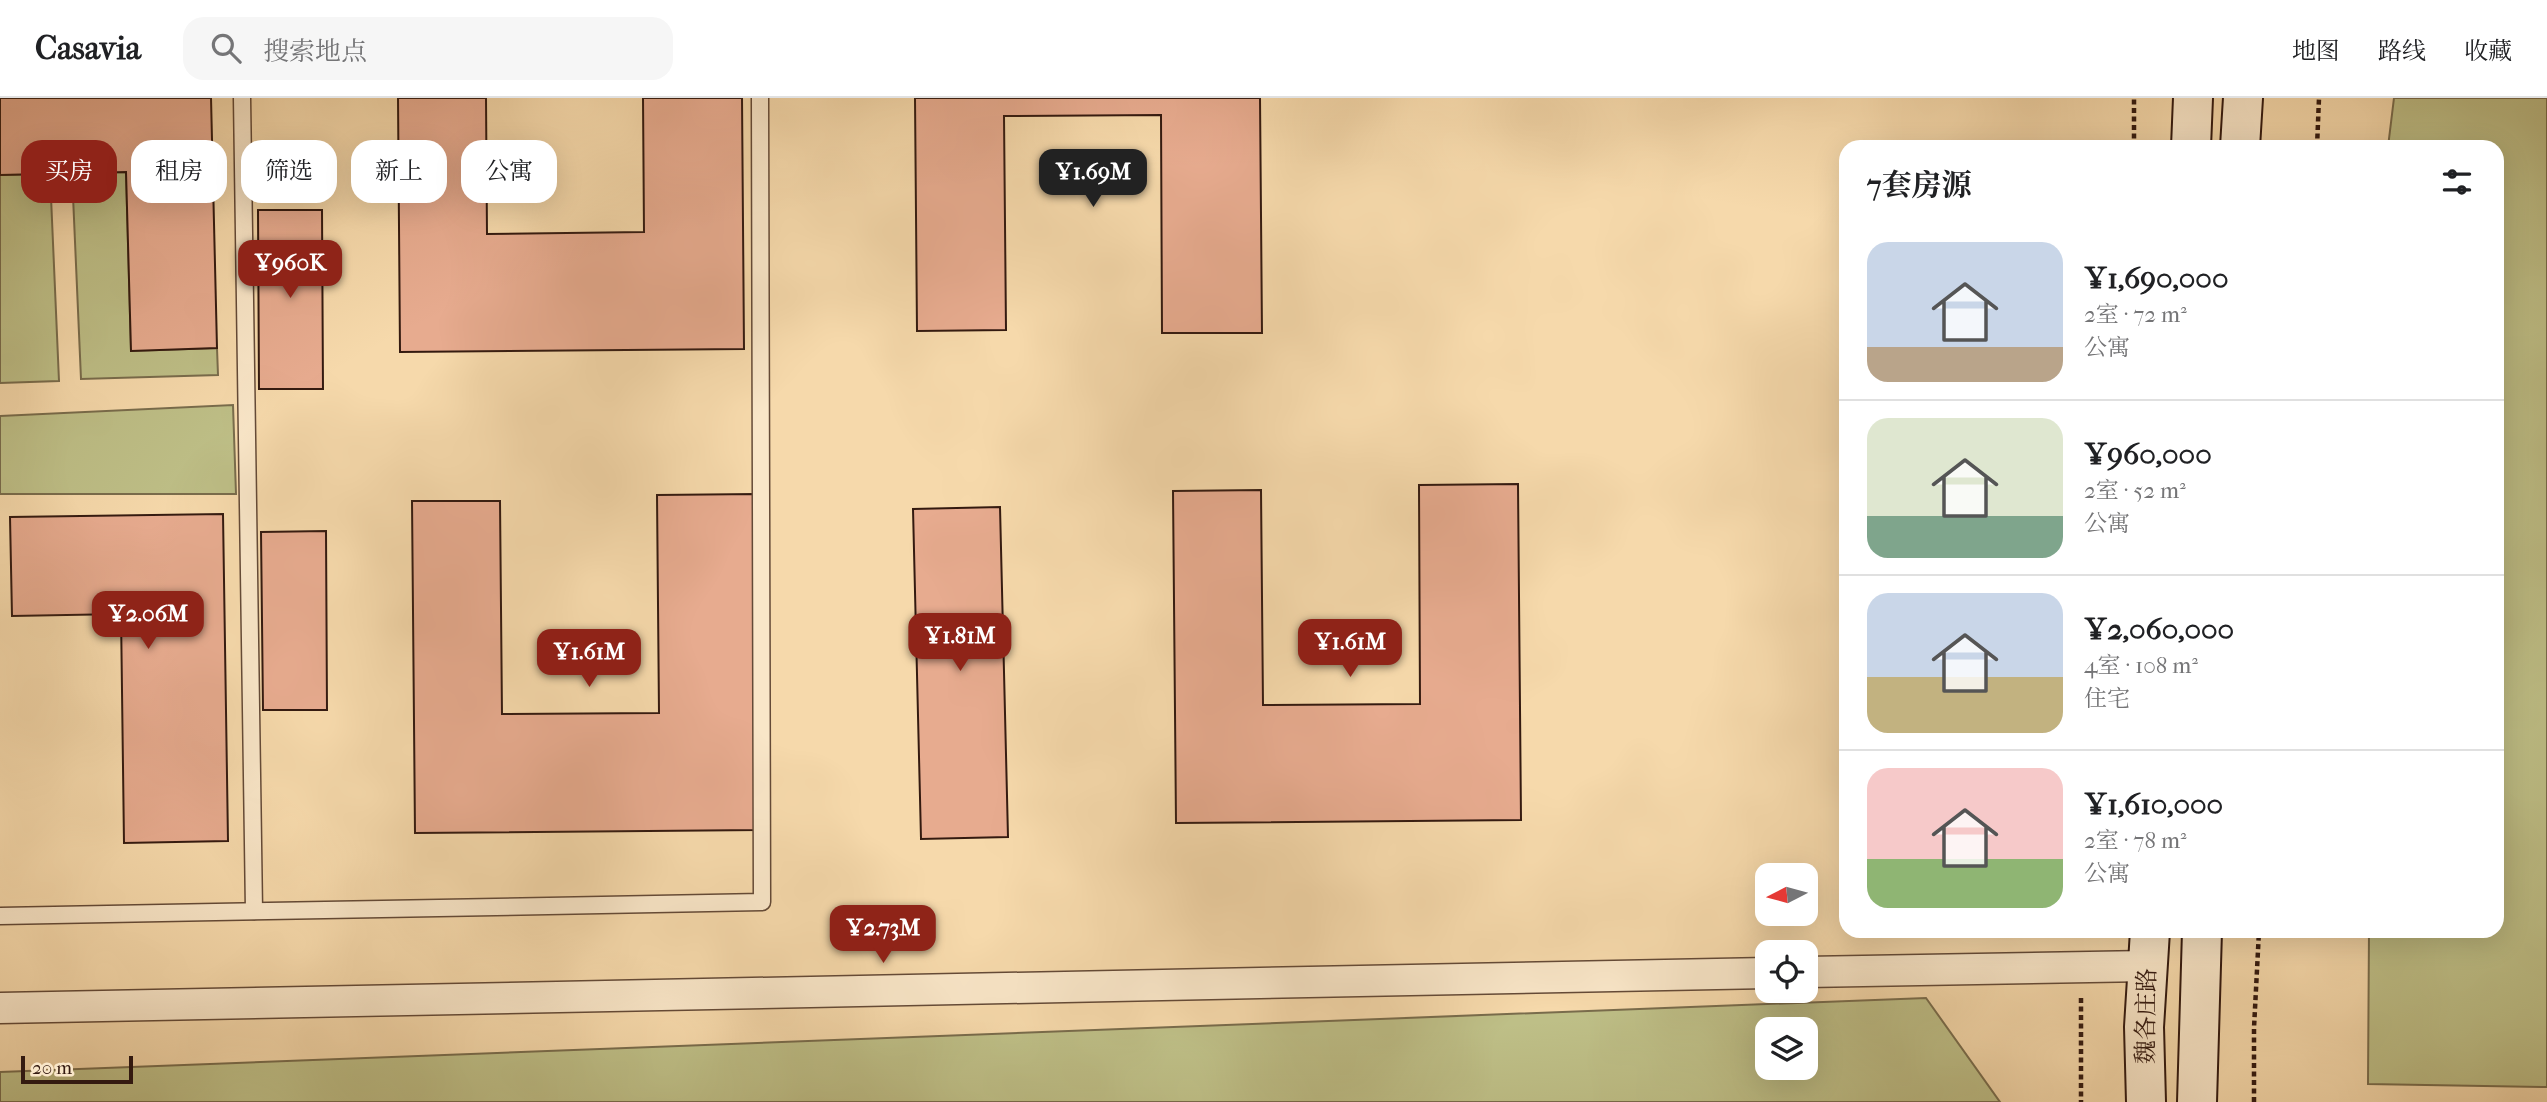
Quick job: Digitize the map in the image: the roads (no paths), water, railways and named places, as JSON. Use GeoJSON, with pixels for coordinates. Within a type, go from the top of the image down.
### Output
{"type":"FeatureCollection","features":[{"type":"Feature","properties":{"kind":"main road"},"geometry":{"type":"LineString","coordinates":[[2191,140],[2193,98]]}},
{"type":"Feature","properties":{"kind":"main road"},"geometry":{"type":"LineString","coordinates":[[2240,140],[2243,98]]}},
{"type":"Feature","properties":{"kind":"main road"},"geometry":{"type":"LineString","coordinates":[[2197,1102],[2202,938]]}},
{"type":"Feature","properties":{"kind":"main road","name":"魏各庄路"},"geometry":{"type":"LineString","coordinates":[[2146,1102],[2144,1027],[2148,948]]}},
{"type":"Feature","properties":{"kind":"street"},"geometry":{"type":"LineString","coordinates":[[1818,972],[2081,967],[2148,948]]}},
{"type":"Feature","properties":{"kind":"street"},"geometry":{"type":"LineString","coordinates":[[0,1008],[1755,973]]}},
{"type":"Feature","properties":{"kind":"lane"},"geometry":{"type":"LineString","coordinates":[[242,98],[254,911]]}},
{"type":"Feature","properties":{"kind":"lane"},"geometry":{"type":"LineString","coordinates":[[0,916],[762,902],[760,98]]}}]}
